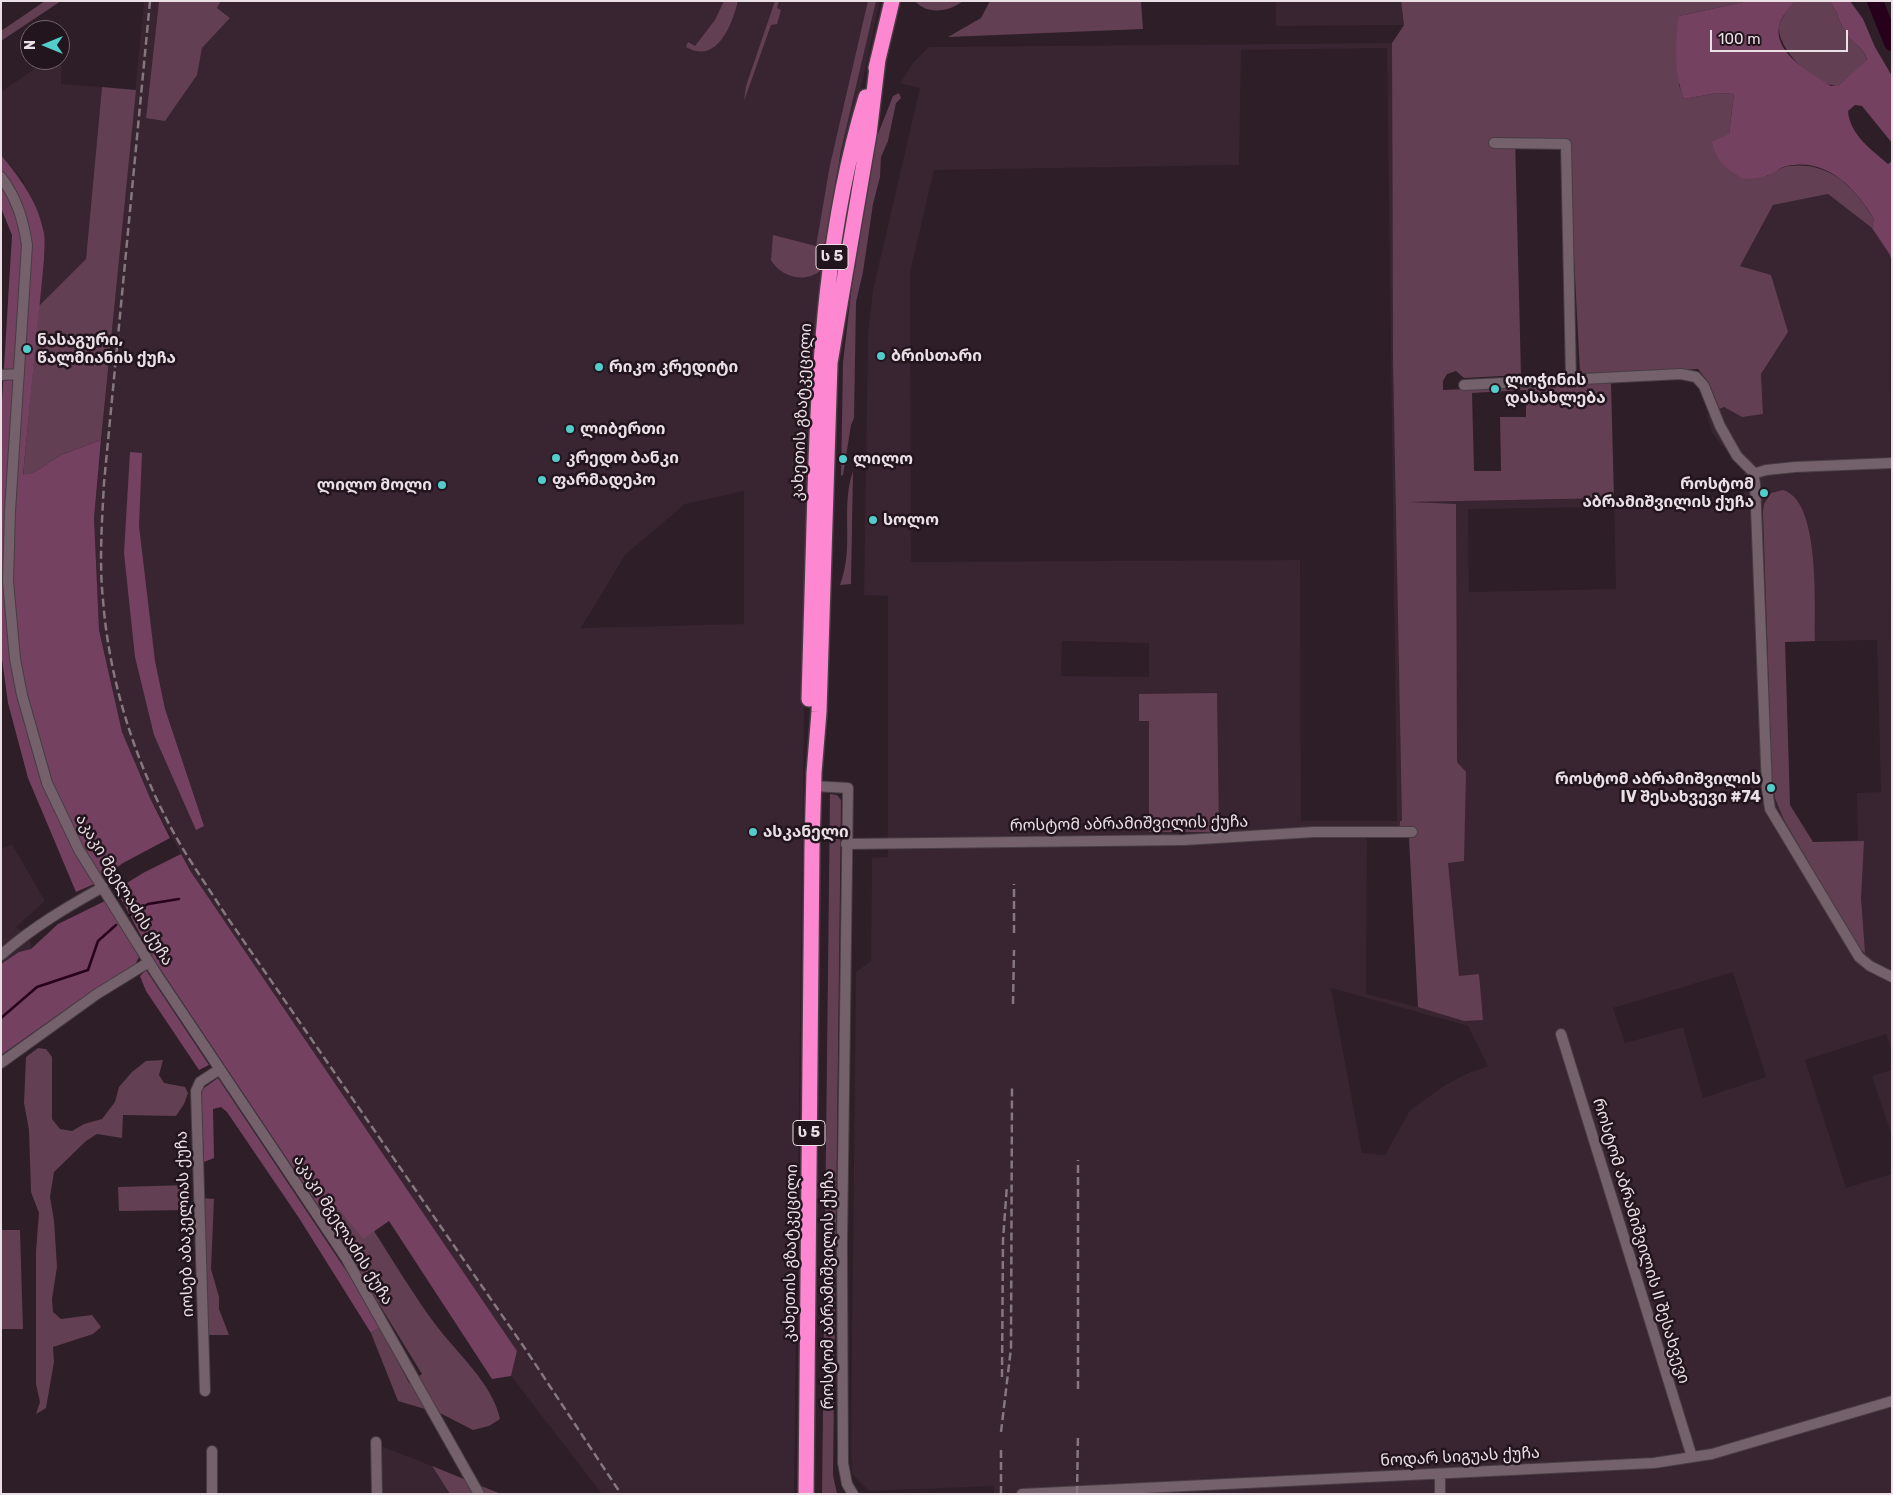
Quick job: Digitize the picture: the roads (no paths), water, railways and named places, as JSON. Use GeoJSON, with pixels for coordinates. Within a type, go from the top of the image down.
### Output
{"type":"FeatureCollection","features":[{"type":"Feature","properties":{"kind":"highway","name":"კახეთის გზატკეცილი"},"geometry":{"type":"LineString","coordinates":[[806,1494],[814,780],[809,711],[819,380],[825,308],[851,153],[878,59],[892,1]]}},
{"type":"Feature","properties":{"kind":"street"},"geometry":{"type":"LineString","coordinates":[[1494,143],[1566,144],[1571,379]]}},
{"type":"Feature","properties":{"kind":"street","name":"აკაკი მგელაძის ქუჩა"},"geometry":{"type":"LineString","coordinates":[[1,177],[18,204],[27,245],[8,581],[15,658],[22,694],[47,783],[79,850],[149,962],[346,1258],[476,1490]]}},
{"type":"Feature","properties":{"kind":"street"},"geometry":{"type":"LineString","coordinates":[[1,375],[19,374]]}},
{"type":"Feature","properties":{"kind":"street"},"geometry":{"type":"LineString","coordinates":[[1464,386],[1681,374],[1696,377],[1704,386],[1720,426],[1733,448],[1753,474],[1755,483],[1767,789],[1770,809],[1858,957],[1870,966],[1892,977]]}},
{"type":"Feature","properties":{"kind":"street"},"geometry":{"type":"LineString","coordinates":[[1753,474],[1766,470],[1795,467],[1892,464]]}},
{"type":"Feature","properties":{"kind":"street","name":"როსტომ აბრამიშვილის ქუჩა"},"geometry":{"type":"LineString","coordinates":[[814,780],[848,788],[842,1244],[843,1464],[847,1484],[854,1494]]}},
{"type":"Feature","properties":{"kind":"street","name":"როსტომ აბრამიშვილის ქუჩა"},"geometry":{"type":"LineString","coordinates":[[846,844],[1186,840],[1314,832],[1412,832]]}},
{"type":"Feature","properties":{"kind":"street"},"geometry":{"type":"LineString","coordinates":[[1,955],[33,929],[63,909],[103,887]]}},
{"type":"Feature","properties":{"kind":"street"},"geometry":{"type":"LineString","coordinates":[[1,1063],[97,994],[149,962]]}},
{"type":"Feature","properties":{"kind":"street","name":"როსტომ აბრამიშვილის II შესახვევი"},"geometry":{"type":"LineString","coordinates":[[1561,1034],[1692,1457]]}},
{"type":"Feature","properties":{"kind":"street","name":"იოსებ აბაკელიას ქუჩა"},"geometry":{"type":"LineString","coordinates":[[204,1391],[196,1090],[200,1082],[220,1069]]}},
{"type":"Feature","properties":{"kind":"street","name":"ნოდარ სიგუას ქუჩა"},"geometry":{"type":"LineString","coordinates":[[1022,1494],[1654,1464],[1729,1449],[1892,1401]]}},
{"type":"Feature","properties":{"kind":"street"},"geometry":{"type":"LineString","coordinates":[[376,1442],[377,1494]]}},
{"type":"Feature","properties":{"kind":"street"},"geometry":{"type":"LineString","coordinates":[[212,1451],[212,1494]]}},
{"type":"Feature","properties":{"kind":"street"},"geometry":{"type":"LineString","coordinates":[[1440,1474],[1440,1494]]}},
{"type":"Feature","properties":{"kind":"waterway"},"geometry":{"type":"LineString","coordinates":[[1875,1],[1892,43]]}},
{"type":"Feature","properties":{"kind":"waterway"},"geometry":{"type":"LineString","coordinates":[[130,915],[148,904],[179,899]]}},
{"type":"Feature","properties":{"kind":"waterway"},"geometry":{"type":"LineString","coordinates":[[1,1018],[37,987],[88,970],[98,941],[116,925]]}},
{"type":"Feature","properties":{"kind":"railway"},"geometry":{"type":"LineString","coordinates":[[150,1],[104,483],[102,527],[101,571],[106,629],[117,687],[125,715],[144,771],[156,798],[175,836],[189,858],[225,914],[526,1350],[621,1494]]}},
{"type":"Feature","properties":{"kind":"railway"},"geometry":{"type":"LineString","coordinates":[[1014,884],[1014,933]]}},
{"type":"Feature","properties":{"kind":"railway"},"geometry":{"type":"LineString","coordinates":[[1013,1004],[1014,950]]}},
{"type":"Feature","properties":{"kind":"railway"},"geometry":{"type":"LineString","coordinates":[[1001,1432],[1011,1348],[1012,1088]]}},
{"type":"Feature","properties":{"kind":"railway"},"geometry":{"type":"LineString","coordinates":[[1078,1160],[1078,1389]]}},
{"type":"Feature","properties":{"kind":"railway"},"geometry":{"type":"LineString","coordinates":[[1002,1377],[1003,1240],[1007,1185]]}},
{"type":"Feature","properties":{"kind":"railway"},"geometry":{"type":"LineString","coordinates":[[1077,1494],[1078,1434]]}},
{"type":"Feature","properties":{"kind":"railway"},"geometry":{"type":"LineString","coordinates":[[1001,1450],[1001,1494]]}},
{"type":"Feature","properties":{"kind":"place","name":"ნასაგური, წალმიანის ქუჩა"},"geometry":{"type":"Point","coordinates":[27,349]}},
{"type":"Feature","properties":{"kind":"place","name":"ბრისთარი"},"geometry":{"type":"Point","coordinates":[881,356]}},
{"type":"Feature","properties":{"kind":"place","name":"რიკო კრედიტი"},"geometry":{"type":"Point","coordinates":[599,367]}},
{"type":"Feature","properties":{"kind":"place","name":"ლოჭინის დასახლება"},"geometry":{"type":"Point","coordinates":[1495,389]}},
{"type":"Feature","properties":{"kind":"place","name":"ლიბერთი"},"geometry":{"type":"Point","coordinates":[570,429]}},
{"type":"Feature","properties":{"kind":"place","name":"კრედო ბანკი"},"geometry":{"type":"Point","coordinates":[556,458]}},
{"type":"Feature","properties":{"kind":"place","name":"ლილო"},"geometry":{"type":"Point","coordinates":[843,459]}},
{"type":"Feature","properties":{"kind":"place","name":"ფარმადეპო"},"geometry":{"type":"Point","coordinates":[542,480]}},
{"type":"Feature","properties":{"kind":"place","name":"ლილო მოლი"},"geometry":{"type":"Point","coordinates":[442,485]}},
{"type":"Feature","properties":{"kind":"place","name":"როსტომ აბრამიშვილის ქუჩა"},"geometry":{"type":"Point","coordinates":[1764,493]}},
{"type":"Feature","properties":{"kind":"place","name":"სოლო"},"geometry":{"type":"Point","coordinates":[873,520]}},
{"type":"Feature","properties":{"kind":"place","name":"როსტომ აბრამიშვილის IV შესახვევი #74"},"geometry":{"type":"Point","coordinates":[1771,788]}},
{"type":"Feature","properties":{"kind":"place","name":"ასკანელი"},"geometry":{"type":"Point","coordinates":[753,832]}}]}
